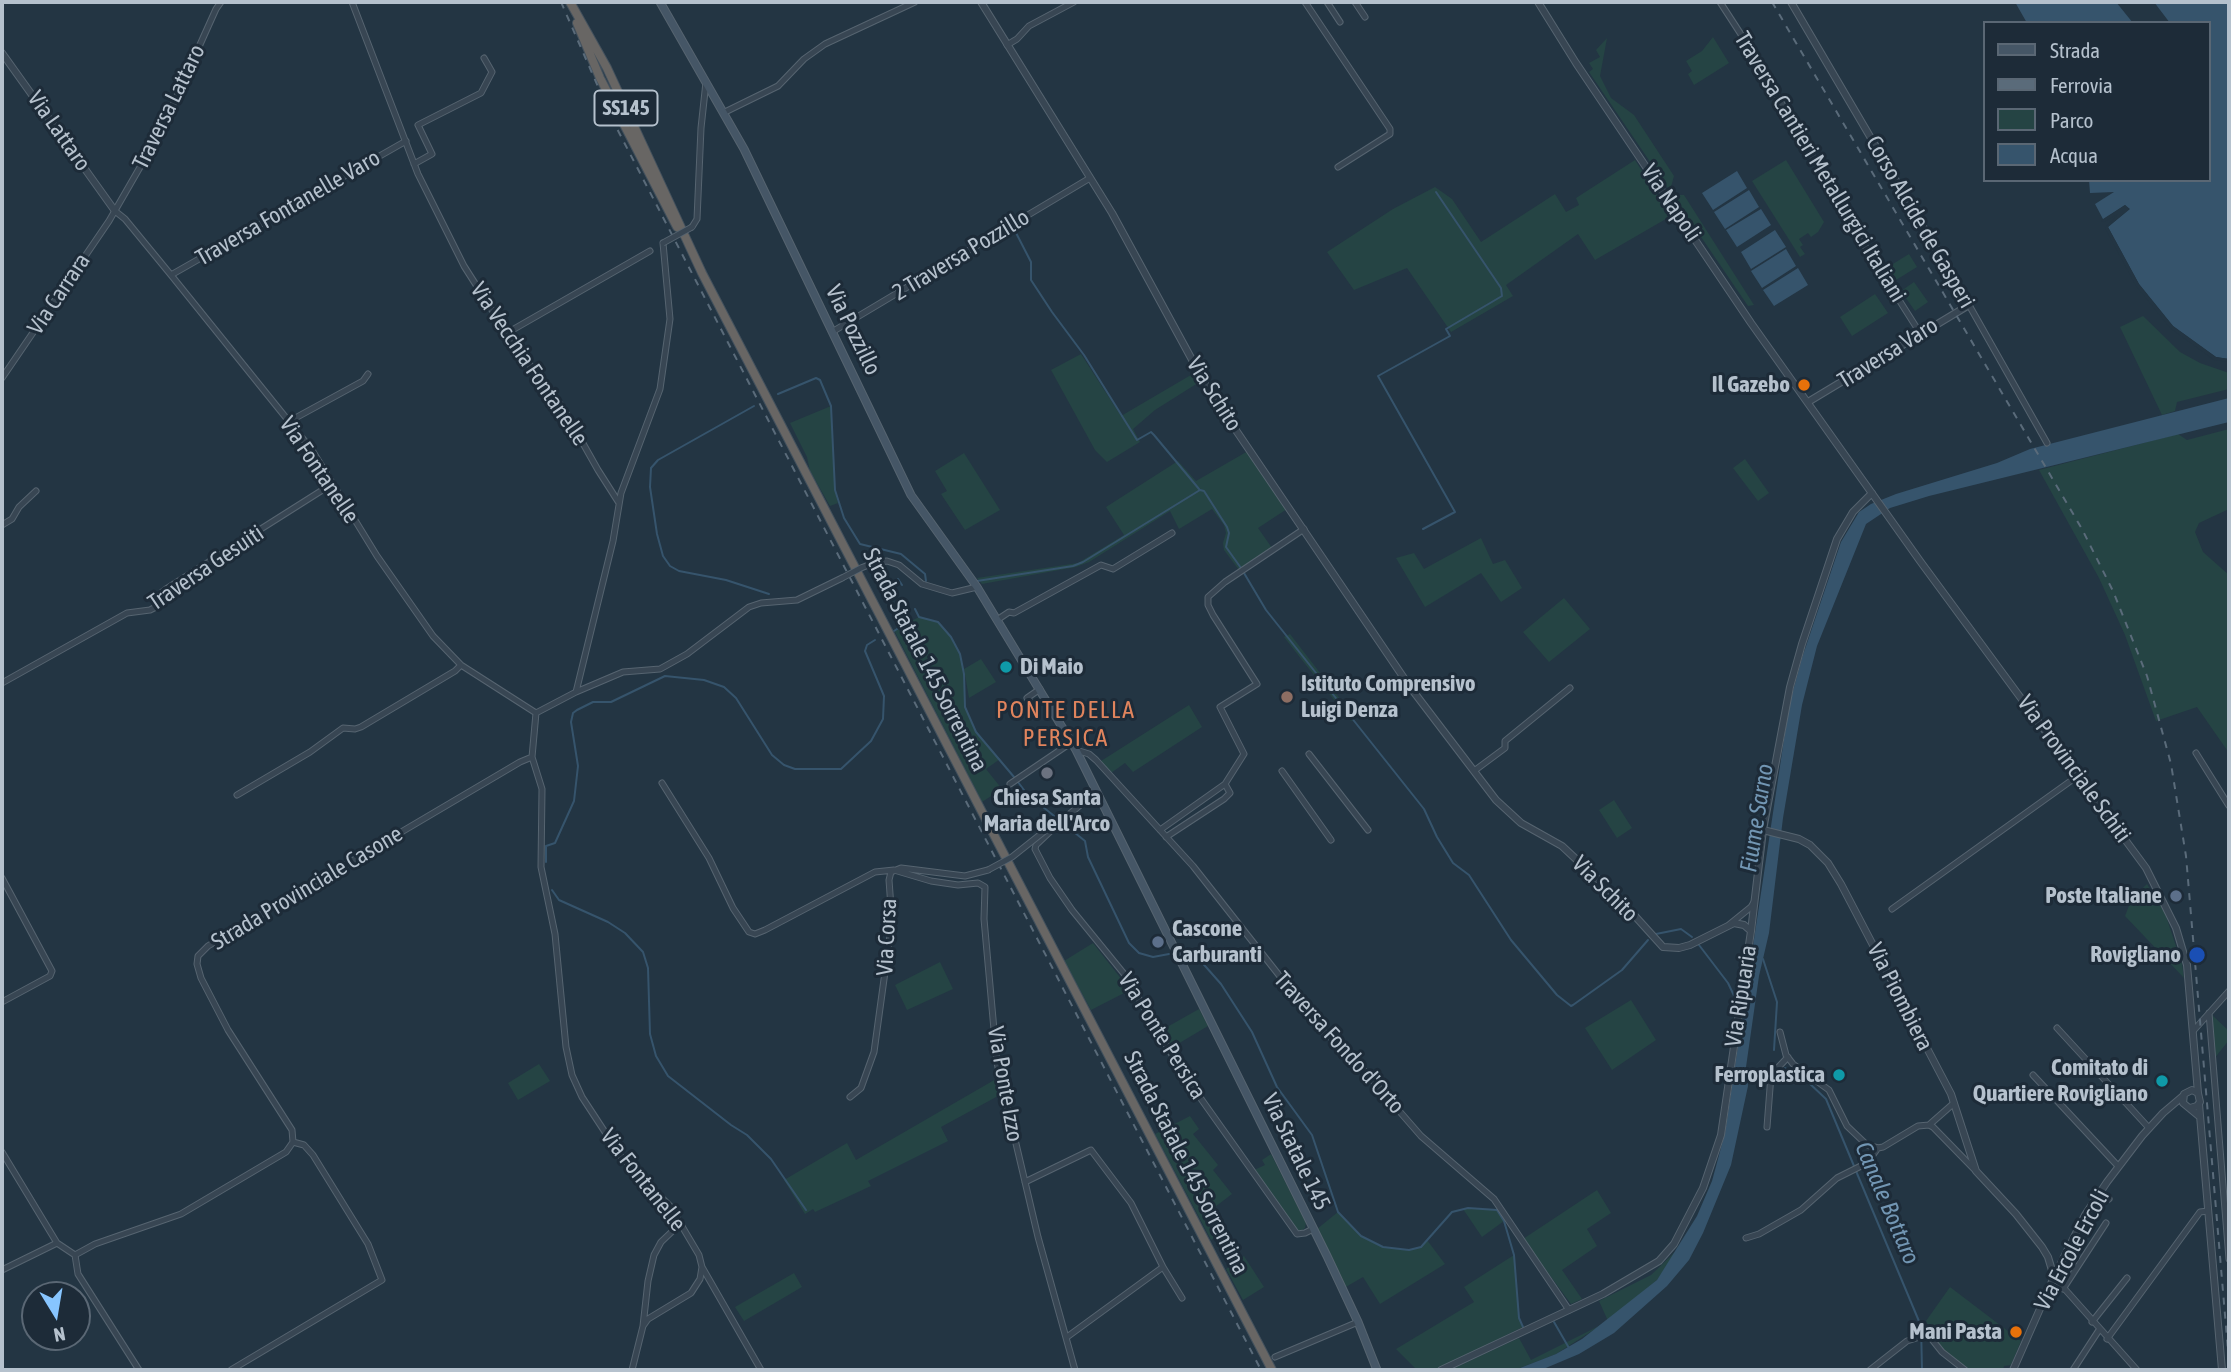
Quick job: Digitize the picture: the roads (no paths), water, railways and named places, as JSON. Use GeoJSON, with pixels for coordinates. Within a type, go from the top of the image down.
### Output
{"type":"FeatureCollection","features":[{"type":"Feature","properties":{"kind":"highway","name":"Strada Statale 145 Sorrentina"},"geometry":{"type":"LineString","coordinates":[[570,2],[666,191],[692,250],[1272,1370]]}},
{"type":"Feature","properties":{"kind":"highway"},"geometry":{"type":"LineString","coordinates":[[576,2],[593,63],[673,221],[692,250]]}},
{"type":"Feature","properties":{"kind":"main road","name":"Via Pozzillo"},"geometry":{"type":"LineString","coordinates":[[660,2],[724,112],[775,212],[911,495],[976,587],[1076,750]]}},
{"type":"Feature","properties":{"kind":"main road","name":"Via Statale 145"},"geometry":{"type":"LineString","coordinates":[[1076,750],[1358,1322],[1377,1370]]}},
{"type":"Feature","properties":{"kind":"street","name":"Traversa Lattaro"},"geometry":{"type":"LineString","coordinates":[[115,211],[162,129],[221,2]]}},
{"type":"Feature","properties":{"kind":"street","name":"Via Vecchia Fontanelle"},"geometry":{"type":"LineString","coordinates":[[352,2],[414,164],[464,266],[507,333],[563,408],[619,503]]}},
{"type":"Feature","properties":{"kind":"street"},"geometry":{"type":"LineString","coordinates":[[724,112],[778,86],[804,59],[825,44],[915,2]]}},
{"type":"Feature","properties":{"kind":"street","name":"Via Schito"},"geometry":{"type":"LineString","coordinates":[[981,2],[1112,213],[1208,390],[1410,687],[1496,800],[1521,823],[1562,846],[1625,905],[1663,947],[1679,948],[1690,945],[1727,925]]}},
{"type":"Feature","properties":{"kind":"street"},"geometry":{"type":"LineString","coordinates":[[1007,45],[1029,26],[1074,2]]}},
{"type":"Feature","properties":{"kind":"street"},"geometry":{"type":"LineString","coordinates":[[1305,2],[1390,129],[1390,134],[1338,167]]}},
{"type":"Feature","properties":{"kind":"street"},"geometry":{"type":"LineString","coordinates":[[1327,2],[1340,22]]}},
{"type":"Feature","properties":{"kind":"street"},"geometry":{"type":"LineString","coordinates":[[1355,2],[1365,18]]}},
{"type":"Feature","properties":{"kind":"street","name":"Via Napoli"},"geometry":{"type":"LineString","coordinates":[[1538,2],[1576,63],[1872,493]]}},
{"type":"Feature","properties":{"kind":"street","name":"Traversa Cantieri Metallurgici Italiani"},"geometry":{"type":"LineString","coordinates":[[1720,2],[1861,240],[1920,333]]}},
{"type":"Feature","properties":{"kind":"street","name":"Corso Alcide de Gasperi"},"geometry":{"type":"LineString","coordinates":[[1791,2],[2047,443]]}},
{"type":"Feature","properties":{"kind":"street","name":"Via Lattaro"},"geometry":{"type":"LineString","coordinates":[[2,52],[115,211]]}},
{"type":"Feature","properties":{"kind":"street"},"geometry":{"type":"LineString","coordinates":[[414,164],[432,154],[418,125],[481,93],[492,72],[484,58]]}},
{"type":"Feature","properties":{"kind":"street"},"geometry":{"type":"LineString","coordinates":[[576,692],[613,541],[619,503],[660,389],[664,370],[670,319],[663,243],[692,227],[698,219],[701,128],[706,82]]}},
{"type":"Feature","properties":{"kind":"street","name":"Traversa Fontanelle Varo"},"geometry":{"type":"LineString","coordinates":[[171,275],[406,141]]}},
{"type":"Feature","properties":{"kind":"street","name":"2 Traversa Pozzillo"},"geometry":{"type":"LineString","coordinates":[[832,332],[1090,178]]}},
{"type":"Feature","properties":{"kind":"street","name":"Via Fontanelle"},"geometry":{"type":"LineString","coordinates":[[115,211],[125,219],[312,450],[377,556],[433,636],[461,664],[536,713]]}},
{"type":"Feature","properties":{"kind":"street","name":"Via Carrara"},"geometry":{"type":"LineString","coordinates":[[2,378],[115,211]]}},
{"type":"Feature","properties":{"kind":"street"},"geometry":{"type":"LineString","coordinates":[[507,333],[650,251]]}},
{"type":"Feature","properties":{"kind":"street","name":"Traversa Varo"},"geometry":{"type":"LineString","coordinates":[[1808,402],[1969,305]]}},
{"type":"Feature","properties":{"kind":"street"},"geometry":{"type":"LineString","coordinates":[[288,422],[363,381],[368,374]]}},
{"type":"Feature","properties":{"kind":"street","name":"Traversa Gesuiti"},"geometry":{"type":"LineString","coordinates":[[2,683],[127,613],[150,610],[158,606],[162,592],[166,589],[332,484]]}},
{"type":"Feature","properties":{"kind":"street"},"geometry":{"type":"LineString","coordinates":[[2,525],[12,519],[24,501],[36,491]]}},
{"type":"Feature","properties":{"kind":"street","name":"Via Provinciale Schiti"},"geometry":{"type":"LineString","coordinates":[[1872,493],[2079,775],[2157,887],[2176,928],[2190,989],[2222,1370]]}},
{"type":"Feature","properties":{"kind":"street","name":"Via Ripuaria"},"geometry":{"type":"LineString","coordinates":[[1441,1370],[1635,1277],[1659,1261],[1674,1244],[1703,1188],[1721,1136],[1763,830],[1786,702],[1801,644],[1838,539],[1853,512],[1872,493]]}},
{"type":"Feature","properties":{"kind":"street"},"geometry":{"type":"LineString","coordinates":[[1160,830],[1225,784],[1244,754],[1220,708],[1257,684],[1213,615],[1208,605],[1208,597],[1304,529]]}},
{"type":"Feature","properties":{"kind":"street"},"geometry":{"type":"LineString","coordinates":[[997,620],[1101,565],[1114,569],[1172,533]]}},
{"type":"Feature","properties":{"kind":"street"},"geometry":{"type":"LineString","coordinates":[[532,757],[536,713],[623,672],[660,669],[687,654],[749,607],[761,603],[797,600],[861,568],[887,561],[899,565],[922,584],[952,593],[976,587]]}},
{"type":"Feature","properties":{"kind":"street"},"geometry":{"type":"LineString","coordinates":[[237,795],[310,752],[344,728],[361,727],[455,671],[461,664]]}},
{"type":"Feature","properties":{"kind":"street"},"geometry":{"type":"LineString","coordinates":[[1474,771],[1505,748],[1505,741],[1570,688]]}},
{"type":"Feature","properties":{"kind":"street"},"geometry":{"type":"LineString","coordinates":[[1034,707],[1027,698],[1040,689]]}},
{"type":"Feature","properties":{"kind":"street"},"geometry":{"type":"LineString","coordinates":[[1010,784],[1072,742]]}},
{"type":"Feature","properties":{"kind":"street","name":"Traversa Fondo d'Orto"},"geometry":{"type":"LineString","coordinates":[[1076,750],[1097,760],[1193,866],[1322,1031],[1353,1058],[1421,1136],[1494,1199],[1569,1310]]}},
{"type":"Feature","properties":{"kind":"street"},"geometry":{"type":"LineString","coordinates":[[1309,754],[1368,830]]}},
{"type":"Feature","properties":{"kind":"street"},"geometry":{"type":"LineString","coordinates":[[2196,754],[2229,806]]}},
{"type":"Feature","properties":{"kind":"street","name":"Via Fontanelle"},"geometry":{"type":"LineString","coordinates":[[532,757],[542,789],[541,867],[555,934],[566,1047],[572,1075],[582,1097],[622,1158],[670,1206],[681,1223],[699,1255],[702,1267],[761,1370]]}},
{"type":"Feature","properties":{"kind":"street","name":"Strada Provinciale Casone"},"geometry":{"type":"LineString","coordinates":[[293,1142],[292,1130],[228,1030],[201,978],[198,956],[202,950],[220,939],[532,757]]}},
{"type":"Feature","properties":{"kind":"street"},"geometry":{"type":"LineString","coordinates":[[1282,771],[1331,840]]}},
{"type":"Feature","properties":{"kind":"street"},"geometry":{"type":"LineString","coordinates":[[1892,909],[2079,775]]}},
{"type":"Feature","properties":{"kind":"street"},"geometry":{"type":"LineString","coordinates":[[662,783],[709,858],[733,908],[749,932],[755,934],[765,930],[875,872],[894,870]]}},
{"type":"Feature","properties":{"kind":"street"},"geometry":{"type":"LineString","coordinates":[[1166,837],[1230,793],[1225,784]]}},
{"type":"Feature","properties":{"kind":"street"},"geometry":{"type":"LineString","coordinates":[[1061,823],[1097,791]]}},
{"type":"Feature","properties":{"kind":"street","name":"Via Corsa"},"geometry":{"type":"LineString","coordinates":[[850,1097],[861,1088],[874,1052],[892,921],[889,880],[894,870],[901,868],[957,876],[988,870],[1012,858],[1046,830],[1061,823]]}},
{"type":"Feature","properties":{"kind":"street","name":"Via Ponte Persica"},"geometry":{"type":"LineString","coordinates":[[1061,823],[1035,849],[1050,878],[1072,910],[1125,975],[1182,1072],[1297,1234],[1312,1229]]}},
{"type":"Feature","properties":{"kind":"street","name":"Via Piombiera"},"geometry":{"type":"LineString","coordinates":[[1763,830],[1799,839],[1810,845],[1828,863],[1954,1103],[1976,1171]]}},
{"type":"Feature","properties":{"kind":"street","name":"Via Ponte Izzo"},"geometry":{"type":"LineString","coordinates":[[894,870],[943,883],[978,883],[985,887],[984,919],[994,1044],[1002,1090],[1074,1370]]}},
{"type":"Feature","properties":{"kind":"street"},"geometry":{"type":"LineString","coordinates":[[2,878],[52,971],[48,976],[2,1002]]}},
{"type":"Feature","properties":{"kind":"street"},"geometry":{"type":"LineString","coordinates":[[1727,925],[1751,907],[1755,900]]}},
{"type":"Feature","properties":{"kind":"street"},"geometry":{"type":"LineString","coordinates":[[1727,925],[1740,923],[1751,931]]}},
{"type":"Feature","properties":{"kind":"street"},"geometry":{"type":"LineString","coordinates":[[2194,1030],[2229,990]]}},
{"type":"Feature","properties":{"kind":"street"},"geometry":{"type":"LineString","coordinates":[[2209,1013],[2229,1259]]}},
{"type":"Feature","properties":{"kind":"street"},"geometry":{"type":"LineString","coordinates":[[2057,1028],[2149,1128]]}},
{"type":"Feature","properties":{"kind":"street"},"geometry":{"type":"LineString","coordinates":[[1780,1032],[1793,1064],[1829,1090],[1843,1120],[1852,1131],[1867,1145],[1878,1148]]}},
{"type":"Feature","properties":{"kind":"street"},"geometry":{"type":"LineString","coordinates":[[1767,1127],[1771,1075],[1788,1057]]}},
{"type":"Feature","properties":{"kind":"street"},"geometry":{"type":"LineString","coordinates":[[2033,1075],[2118,1166]]}},
{"type":"Feature","properties":{"kind":"street"},"geometry":{"type":"LineString","coordinates":[[2197,1078],[2183,1096],[2183,1103],[2200,1117]]}},
{"type":"Feature","properties":{"kind":"street"},"geometry":{"type":"LineString","coordinates":[[2190,1090],[2198,1093]]}},
{"type":"Feature","properties":{"kind":"street","name":"Via Ercole Ercoli"},"geometry":{"type":"LineString","coordinates":[[2012,1370],[2074,1235],[2118,1166],[2149,1128],[2183,1096]]}},
{"type":"Feature","properties":{"kind":"street"},"geometry":{"type":"LineString","coordinates":[[1746,1238],[1759,1234],[1801,1210],[1837,1178],[1867,1163],[1878,1148],[1918,1126],[1929,1125],[1954,1103]]}},
{"type":"Feature","properties":{"kind":"street"},"geometry":{"type":"LineString","coordinates":[[2172,1106],[2188,1107],[2199,1104]]}},
{"type":"Feature","properties":{"kind":"street","name":"Via Piombiera"},"geometry":{"type":"LineString","coordinates":[[1929,1125],[2016,1214],[2042,1247],[2052,1266],[2054,1277],[2063,1289],[2137,1370]]}},
{"type":"Feature","properties":{"kind":"street"},"geometry":{"type":"LineString","coordinates":[[75,1255],[95,1244],[181,1214],[286,1152],[293,1142],[304,1145],[368,1244],[382,1280],[231,1370]]}},
{"type":"Feature","properties":{"kind":"street"},"geometry":{"type":"LineString","coordinates":[[1025,1182],[1091,1150],[1132,1203],[1163,1267],[1182,1298]]}},
{"type":"Feature","properties":{"kind":"street"},"geometry":{"type":"LineString","coordinates":[[2,1152],[57,1243],[75,1255],[78,1274],[139,1370]]}},
{"type":"Feature","properties":{"kind":"street"},"geometry":{"type":"LineString","coordinates":[[2101,1192],[2109,1199]]}},
{"type":"Feature","properties":{"kind":"street"},"geometry":{"type":"LineString","coordinates":[[2107,1339],[2200,1212],[2208,1211]]}},
{"type":"Feature","properties":{"kind":"street"},"geometry":{"type":"LineString","coordinates":[[632,1370],[643,1326],[654,1255],[661,1242],[681,1223]]}},
{"type":"Feature","properties":{"kind":"street"},"geometry":{"type":"LineString","coordinates":[[2063,1289],[2106,1223]]}},
{"type":"Feature","properties":{"kind":"street"},"geometry":{"type":"LineString","coordinates":[[2,1270],[57,1243]]}},
{"type":"Feature","properties":{"kind":"street"},"geometry":{"type":"LineString","coordinates":[[643,1326],[648,1319],[691,1293],[700,1279],[702,1267]]}},
{"type":"Feature","properties":{"kind":"street"},"geometry":{"type":"LineString","coordinates":[[1067,1337],[1163,1267]]}},
{"type":"Feature","properties":{"kind":"street"},"geometry":{"type":"LineString","coordinates":[[2092,1322],[2127,1278]]}},
{"type":"Feature","properties":{"kind":"street"},"geometry":{"type":"LineString","coordinates":[[1275,1357],[1358,1322]]}},
{"type":"Feature","properties":{"kind":"street"},"geometry":{"type":"LineString","coordinates":[[2073,1370],[2099,1330]]}},
{"type":"Feature","properties":{"kind":"street"},"geometry":{"type":"LineString","coordinates":[[1870,1370],[1907,1341],[1926,1335],[1965,1370]]}},
{"type":"Feature","properties":{"kind":"street"},"geometry":{"type":"LineString","coordinates":[[2122,1370],[2127,1362]]}},
{"type":"Feature","properties":{"kind":"water"},"geometry":{"type":"Polygon","coordinates":[[[2015,2],[2116,2],[2131,21],[2026,21],[2015,2]]]}},
{"type":"Feature","properties":{"kind":"water"},"geometry":{"type":"Polygon","coordinates":[[[2154,2],[2229,2],[2229,359],[2216,357],[2173,326],[2139,284],[2108,227],[2129,209],[2125,205],[2103,219],[2095,204],[2114,192],[2090,193],[2089,182],[2210,182],[2210,21],[2168,21],[2154,2]]]}},
{"type":"Feature","properties":{"kind":"water"},"geometry":{"type":"Polygon","coordinates":[[[1737,171],[1747,188],[1713,210],[1702,193],[1737,171]]]}},
{"type":"Feature","properties":{"kind":"water"},"geometry":{"type":"Polygon","coordinates":[[[1749,190],[1759,207],[1725,229],[1714,212],[1749,190]]]}},
{"type":"Feature","properties":{"kind":"water"},"geometry":{"type":"Polygon","coordinates":[[[1761,209],[1771,225],[1737,247],[1726,230],[1761,209]]]}},
{"type":"Feature","properties":{"kind":"water"},"geometry":{"type":"Polygon","coordinates":[[[1775,230],[1786,247],[1751,269],[1741,252],[1775,230]]]}},
{"type":"Feature","properties":{"kind":"water"},"geometry":{"type":"Polygon","coordinates":[[[1786,249],[1796,266],[1762,288],[1751,271],[1786,249]]]}},
{"type":"Feature","properties":{"kind":"water"},"geometry":{"type":"Polygon","coordinates":[[[1798,268],[1808,285],[1774,306],[1763,290],[1798,268]]]}},
{"type":"Feature","properties":{"kind":"water","name":"Fiume Sarno"},"geometry":{"type":"Polygon","coordinates":[[[2229,398],[2229,422],[1929,496],[1890,508],[1866,524],[1817,646],[1802,705],[1783,818],[1769,933],[1759,976],[1746,1067],[1748,1086],[1731,1165],[1703,1233],[1689,1260],[1667,1286],[1614,1333],[1579,1354],[1541,1370],[1515,1370],[1556,1354],[1582,1339],[1657,1280],[1697,1216],[1712,1181],[1725,1133],[1789,706],[1802,658],[1841,542],[1859,512],[1896,494],[1997,463],[2030,449],[2229,398]]]}},
{"type":"Feature","properties":{"kind":"waterway"},"geometry":{"type":"LineString","coordinates":[[1423,529],[1455,512],[1378,376],[1450,336],[1446,329],[1502,296],[1501,288],[1436,192]]}},
{"type":"Feature","properties":{"kind":"waterway"},"geometry":{"type":"LineString","coordinates":[[999,236],[1013,227],[1031,262],[1031,280],[1084,355],[1137,440],[1151,432],[1199,489]]}},
{"type":"Feature","properties":{"kind":"waterway"},"geometry":{"type":"LineString","coordinates":[[778,394],[816,378],[820,380],[831,406],[835,490],[844,518],[860,544],[901,554],[925,574],[926,581]]}},
{"type":"Feature","properties":{"kind":"waterway"},"geometry":{"type":"LineString","coordinates":[[754,406],[658,460],[651,468],[650,487],[657,534],[663,556],[670,566],[679,571],[726,580],[769,594]]}},
{"type":"Feature","properties":{"kind":"waterway"},"geometry":{"type":"LineString","coordinates":[[977,581],[1073,566],[1083,562],[1200,490],[1204,491],[1227,527],[1229,533],[1226,547],[1241,568]]}},
{"type":"Feature","properties":{"kind":"waterway"},"geometry":{"type":"LineString","coordinates":[[1244,573],[1266,610],[1424,809],[1453,863],[1469,875],[1511,940],[1557,995],[1573,1005],[1622,970],[1648,940]]}},
{"type":"Feature","properties":{"kind":"waterway"},"geometry":{"type":"LineString","coordinates":[[898,579],[902,585]]}},
{"type":"Feature","properties":{"kind":"waterway"},"geometry":{"type":"LineString","coordinates":[[915,609],[919,617],[938,622],[951,637],[960,654],[964,674],[965,707],[976,732],[1014,777]]}},
{"type":"Feature","properties":{"kind":"waterway"},"geometry":{"type":"LineString","coordinates":[[894,631],[903,625]]}},
{"type":"Feature","properties":{"kind":"waterway"},"geometry":{"type":"LineString","coordinates":[[546,862],[546,846],[555,843],[574,801],[578,766],[571,722],[573,713],[577,710],[593,702],[611,702],[665,676],[704,680],[724,687],[736,698],[772,755],[784,765],[795,769],[841,769],[871,741],[883,719],[884,696],[865,651],[867,645],[875,640]]}},
{"type":"Feature","properties":{"kind":"waterway"},"geometry":{"type":"LineString","coordinates":[[1018,782],[1027,794],[1085,841],[1088,857],[1129,943],[1139,953],[1153,957],[1169,954]]}},
{"type":"Feature","properties":{"kind":"waterway"},"geometry":{"type":"LineString","coordinates":[[552,890],[559,900],[608,922],[625,933],[643,952],[648,968],[650,1034],[656,1056],[668,1076],[747,1135],[771,1159],[806,1210]]}},
{"type":"Feature","properties":{"kind":"waterway"},"geometry":{"type":"LineString","coordinates":[[1656,934],[1681,929],[1692,937]]}},
{"type":"Feature","properties":{"kind":"waterway"},"geometry":{"type":"LineString","coordinates":[[1699,945],[1728,983],[1737,1002]]}},
{"type":"Feature","properties":{"kind":"waterway"},"geometry":{"type":"LineString","coordinates":[[1182,947],[1191,950],[1221,984],[1252,1032],[1277,1087],[1312,1135],[1338,1212],[1361,1236],[1383,1247],[1409,1250],[1421,1247],[1452,1212],[1468,1208],[1497,1210],[1504,1221],[1514,1255],[1519,1318],[1523,1327]]}},
{"type":"Feature","properties":{"kind":"waterway","name":"Canale Bottaro"},"geometry":{"type":"LineString","coordinates":[[1763,959],[1777,1002],[1774,1050]]}},
{"type":"Feature","properties":{"kind":"waterway","name":"Canale Bottaro"},"geometry":{"type":"LineString","coordinates":[[1785,1068],[1808,1082],[1826,1099],[1854,1166]]}},
{"type":"Feature","properties":{"kind":"waterway","name":"Canale Bottaro"},"geometry":{"type":"LineString","coordinates":[[1856,1171],[1921,1326],[1922,1370]]}},
{"type":"Feature","properties":{"kind":"waterway"},"geometry":{"type":"LineString","coordinates":[[1554,1322],[1569,1348]]}},
{"type":"Feature","properties":{"kind":"railway"},"geometry":{"type":"LineString","coordinates":[[561,2],[613,121],[1261,1370]]}},
{"type":"Feature","properties":{"kind":"railway"},"geometry":{"type":"LineString","coordinates":[[1772,2],[2082,529],[2113,591],[2147,676],[2171,764],[2186,856],[2229,1362]]}},
{"type":"Feature","properties":{"kind":"place","name":"Il Gazebo"},"geometry":{"type":"Point","coordinates":[1804,385]}},
{"type":"Feature","properties":{"kind":"place","name":"Di Maio"},"geometry":{"type":"Point","coordinates":[1006,667]}},
{"type":"Feature","properties":{"kind":"place","name":"Istituto Comprensivo Luigi Denza"},"geometry":{"type":"Point","coordinates":[1287,697]}},
{"type":"Feature","properties":{"kind":"place","name":"Chiesa Santa Maria dell'Arco"},"geometry":{"type":"Point","coordinates":[1047,773]}},
{"type":"Feature","properties":{"kind":"place","name":"Poste Italiane"},"geometry":{"type":"Point","coordinates":[2176,896]}},
{"type":"Feature","properties":{"kind":"place","name":"Cascone Carburanti"},"geometry":{"type":"Point","coordinates":[1158,942]}},
{"type":"Feature","properties":{"kind":"place","name":"Rovigliano"},"geometry":{"type":"Point","coordinates":[2197,955]}},
{"type":"Feature","properties":{"kind":"place","name":"Ferroplastica"},"geometry":{"type":"Point","coordinates":[1839,1075]}},
{"type":"Feature","properties":{"kind":"place","name":"Comitato di Quartiere Rovigliano"},"geometry":{"type":"Point","coordinates":[2162,1081]}},
{"type":"Feature","properties":{"kind":"place","name":"Mani Pasta"},"geometry":{"type":"Point","coordinates":[2016,1332]}},
{"type":"Feature","properties":{"kind":"district","name":"PONTE DELLA PERSICA"},"geometry":{"type":"Point","coordinates":[1066,724]}}]}
